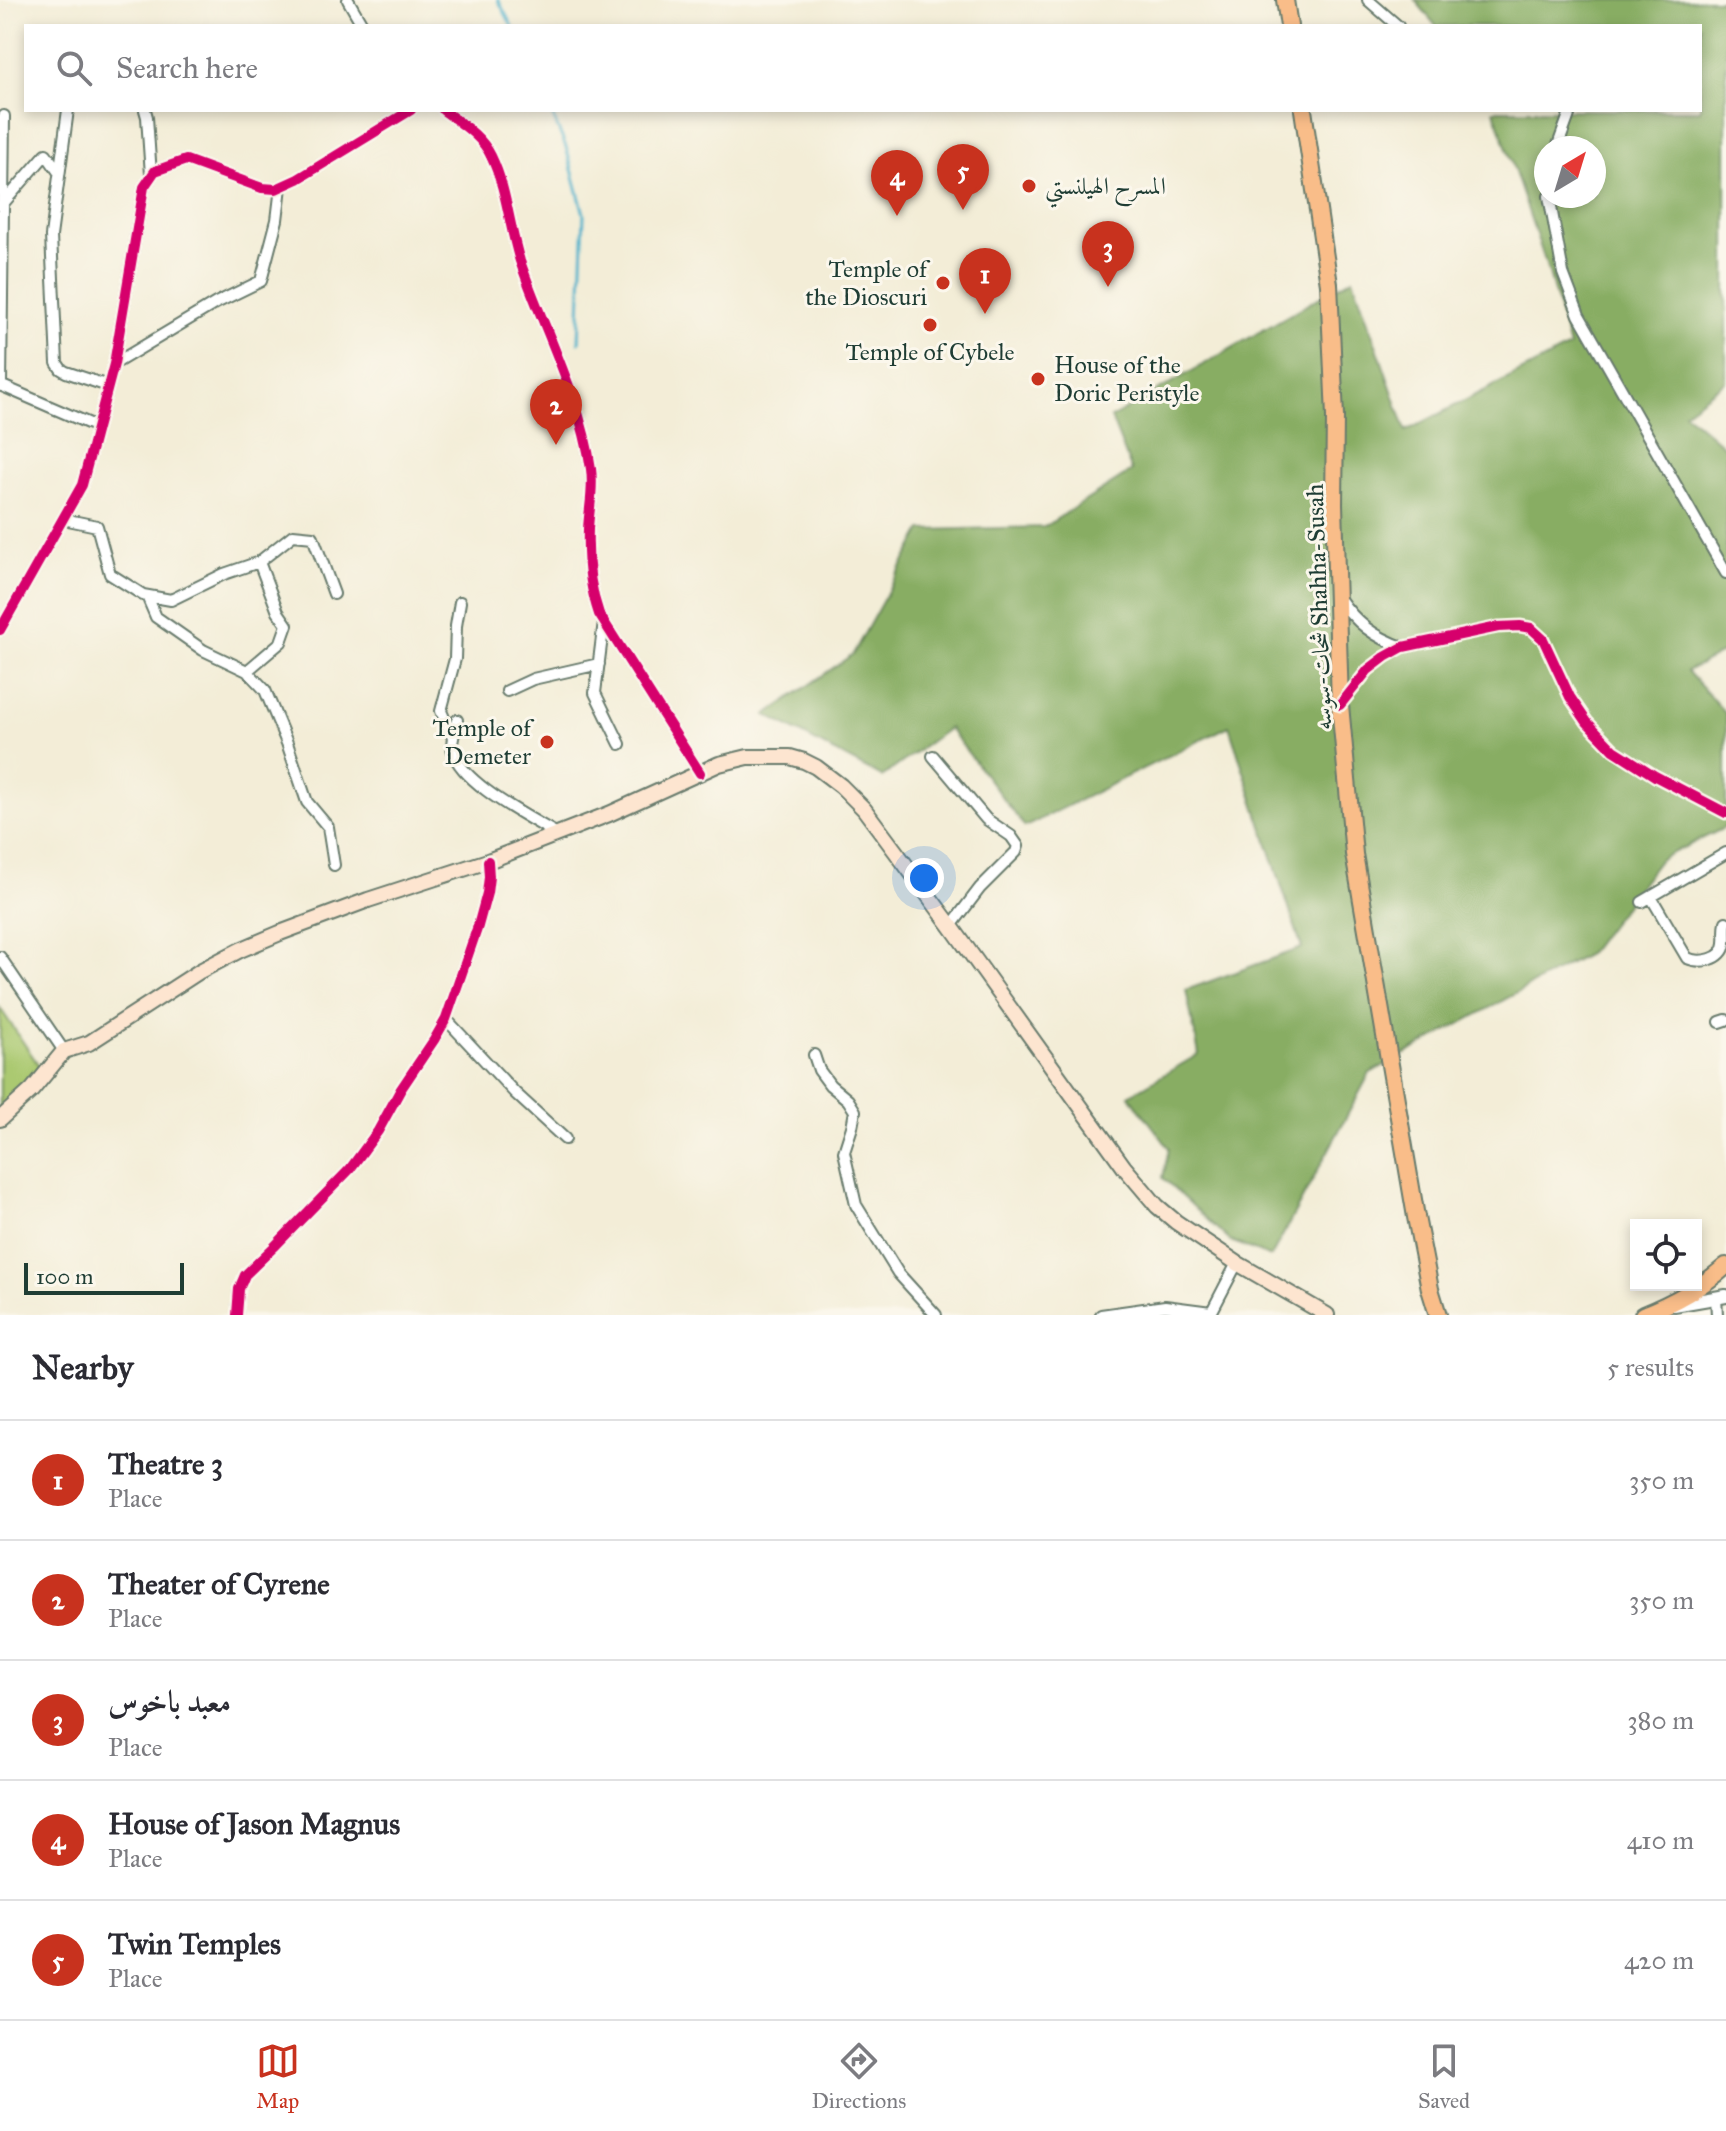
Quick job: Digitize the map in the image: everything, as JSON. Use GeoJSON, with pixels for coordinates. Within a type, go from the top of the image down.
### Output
{"type":"FeatureCollection","features":[{"type":"Feature","properties":{"kind":"main road"},"geometry":{"type":"LineString","coordinates":[[1285,0],[1289,24]]}},
{"type":"Feature","properties":{"kind":"main road","name":"شحات-سوسه Shahha-Susah"},"geometry":{"type":"LineString","coordinates":[[1303,112],[1329,284],[1335,417],[1334,504],[1340,705],[1354,854],[1430,1289],[1438,1315]]}},
{"type":"Feature","properties":{"kind":"main road"},"geometry":{"type":"LineString","coordinates":[[0,1119],[32,1090],[64,1051],[89,1043],[200,971],[240,950],[368,900],[488,861],[609,814],[734,760],[790,757],[816,767],[864,809],[1140,1187],[1176,1222],[1237,1263],[1327,1315]]}},
{"type":"Feature","properties":{"kind":"main road"},"geometry":{"type":"LineString","coordinates":[[1643,1315],[1663,1307],[1726,1266]]}},
{"type":"Feature","properties":{"kind":"main road","name":"شحات-سوسه Shahha-Susah"},"geometry":{"type":"LineString","coordinates":[[1426,1315],[1430,1289]]}},
{"type":"Feature","properties":{"kind":"street"},"geometry":{"type":"LineString","coordinates":[[348,0],[362,24]]}},
{"type":"Feature","properties":{"kind":"street"},"geometry":{"type":"LineString","coordinates":[[1368,0],[1396,24]]}},
{"type":"Feature","properties":{"kind":"street"},"geometry":{"type":"LineString","coordinates":[[68,112],[51,236],[58,366],[66,372],[108,386]]}},
{"type":"Feature","properties":{"kind":"street"},"geometry":{"type":"LineString","coordinates":[[146,112],[151,175]]}},
{"type":"Feature","properties":{"kind":"street"},"geometry":{"type":"LineString","coordinates":[[0,630],[82,485],[114,364],[144,187],[151,175],[186,160],[262,188],[281,187],[408,112]]}},
{"type":"Feature","properties":{"kind":"street"},"geometry":{"type":"LineString","coordinates":[[446,112],[468,129],[490,153],[501,182],[519,258],[572,396],[592,474],[588,531],[595,602],[700,773]]}},
{"type":"Feature","properties":{"kind":"street"},"geometry":{"type":"LineString","coordinates":[[1561,136],[1568,112]]}},
{"type":"Feature","properties":{"kind":"street"},"geometry":{"type":"LineString","coordinates":[[4,116],[1,386],[97,427]]}},
{"type":"Feature","properties":{"kind":"street"},"geometry":{"type":"LineString","coordinates":[[2,206],[46,154],[58,171]]}},
{"type":"Feature","properties":{"kind":"street"},"geometry":{"type":"LineString","coordinates":[[114,364],[216,303],[261,281],[275,231],[281,187]]}},
{"type":"Feature","properties":{"kind":"street"},"geometry":{"type":"LineString","coordinates":[[1551,208],[1563,273],[1579,315],[1726,573]]}},
{"type":"Feature","properties":{"kind":"street"},"geometry":{"type":"LineString","coordinates":[[63,519],[97,526],[110,574],[143,595],[171,600],[224,574],[259,562],[293,535],[313,537],[334,594]]}},
{"type":"Feature","properties":{"kind":"street"},"geometry":{"type":"LineString","coordinates":[[247,671],[281,642],[287,625],[278,612],[259,562]]}},
{"type":"Feature","properties":{"kind":"street"},"geometry":{"type":"LineString","coordinates":[[147,596],[156,617],[203,650],[247,671],[265,690],[307,802],[328,827],[334,865]]}},
{"type":"Feature","properties":{"kind":"street"},"geometry":{"type":"LineString","coordinates":[[1338,596],[1350,614],[1365,628],[1383,640],[1403,647]]}},
{"type":"Feature","properties":{"kind":"street"},"geometry":{"type":"LineString","coordinates":[[453,740],[441,711],[455,659],[460,602]]}},
{"type":"Feature","properties":{"kind":"street"},"geometry":{"type":"LineString","coordinates":[[604,621],[595,693],[620,744]]}},
{"type":"Feature","properties":{"kind":"street"},"geometry":{"type":"LineString","coordinates":[[1340,705],[1368,670],[1403,647],[1498,627],[1531,628],[1543,639],[1570,697],[1606,743],[1655,776],[1726,813]]}},
{"type":"Feature","properties":{"kind":"street"},"geometry":{"type":"LineString","coordinates":[[507,691],[533,679],[599,664]]}},
{"type":"Feature","properties":{"kind":"street"},"geometry":{"type":"LineString","coordinates":[[457,720],[452,747],[464,771],[504,803],[557,834]]}},
{"type":"Feature","properties":{"kind":"street"},"geometry":{"type":"LineString","coordinates":[[933,756],[986,819],[1011,836],[1018,846],[951,926]]}},
{"type":"Feature","properties":{"kind":"street"},"geometry":{"type":"LineString","coordinates":[[1724,853],[1646,899],[1687,958],[1696,963],[1707,961],[1722,952],[1726,945],[1726,922]]}},
{"type":"Feature","properties":{"kind":"street"},"geometry":{"type":"LineString","coordinates":[[237,1315],[239,1289],[245,1275],[350,1169],[378,1131],[446,1019],[484,904],[489,877],[488,861]]}},
{"type":"Feature","properties":{"kind":"street"},"geometry":{"type":"LineString","coordinates":[[0,957],[64,1051]]}},
{"type":"Feature","properties":{"kind":"street"},"geometry":{"type":"LineString","coordinates":[[446,1019],[515,1093],[565,1139]]}},
{"type":"Feature","properties":{"kind":"street"},"geometry":{"type":"LineString","coordinates":[[814,1055],[819,1070],[855,1111],[844,1152],[856,1205],[898,1273],[936,1315]]}},
{"type":"Feature","properties":{"kind":"street"},"geometry":{"type":"LineString","coordinates":[[1101,1315],[1166,1311],[1211,1314],[1237,1263]]}},
{"type":"Feature","properties":{"kind":"street"},"geometry":{"type":"LineString","coordinates":[[1663,1307],[1721,1297],[1717,1315]]}},
{"type":"Feature","properties":{"kind":"green space"},"geometry":{"type":"Polygon","coordinates":[[[1415,0],[1726,0],[1726,381],[1684,412],[1726,448],[1726,651],[1687,671],[1726,714],[1726,827],[1660,859],[1588,954],[1370,1073],[1271,1257],[1230,1241],[1163,1178],[1169,1148],[1129,1095],[1199,1054],[1186,990],[1302,948],[1229,726],[1025,827],[949,728],[882,777],[766,715],[853,654],[922,530],[1044,527],[1132,471],[1111,418],[1353,278],[1406,431],[1569,347],[1549,273],[1495,112],[1702,112],[1702,24],[1434,24],[1415,0]]]}},
{"type":"Feature","properties":{"kind":"green space"},"geometry":{"type":"Polygon","coordinates":[[[0,1008],[42,1070],[0,1110],[0,1008]]]}},
{"type":"Feature","properties":{"kind":"waterway"},"geometry":{"type":"LineString","coordinates":[[498,0],[511,24]]}},
{"type":"Feature","properties":{"kind":"waterway"},"geometry":{"type":"LineString","coordinates":[[551,112],[566,147],[584,214],[579,342]]}},
{"type":"Feature","properties":{"kind":"cycle path"},"geometry":{"type":"LineString","coordinates":[[0,630],[82,485],[114,364],[144,187],[155,171],[186,160],[262,188],[276,189],[298,179],[408,112]]}},
{"type":"Feature","properties":{"kind":"cycle path"},"geometry":{"type":"LineString","coordinates":[[446,112],[476,136],[491,156],[501,181],[520,261],[579,416],[592,476],[588,550],[591,583],[599,614],[700,773]]}},
{"type":"Feature","properties":{"kind":"cycle path"},"geometry":{"type":"LineString","coordinates":[[1340,705],[1368,670],[1403,647],[1498,627],[1531,628],[1543,639],[1570,697],[1587,722],[1614,750],[1655,776],[1726,813]]}},
{"type":"Feature","properties":{"kind":"cycle path"},"geometry":{"type":"LineString","coordinates":[[237,1315],[239,1289],[245,1275],[350,1169],[378,1131],[446,1019],[487,893],[488,861]]}},
{"type":"Feature","properties":{"kind":"place","name":"المسرح الهيلنستي"},"geometry":{"type":"Point","coordinates":[1029,186]}},
{"type":"Feature","properties":{"kind":"place","name":"Twin Temples"},"geometry":{"type":"Point","coordinates":[963,210]}},
{"type":"Feature","properties":{"kind":"place","name":"House of Jason Magnus"},"geometry":{"type":"Point","coordinates":[897,216]}},
{"type":"Feature","properties":{"kind":"place","name":"Temple of the Dioscuri"},"geometry":{"type":"Point","coordinates":[943,283]}},
{"type":"Feature","properties":{"kind":"place","name":"معبد باخوس"},"geometry":{"type":"Point","coordinates":[1108,287]}},
{"type":"Feature","properties":{"kind":"place","name":"Theatre 3"},"geometry":{"type":"Point","coordinates":[985,314]}},
{"type":"Feature","properties":{"kind":"place","name":"Temple of Cybele"},"geometry":{"type":"Point","coordinates":[930,325]}},
{"type":"Feature","properties":{"kind":"place","name":"House of the Doric Peristyle"},"geometry":{"type":"Point","coordinates":[1038,379]}},
{"type":"Feature","properties":{"kind":"place","name":"Theater of Cyrene"},"geometry":{"type":"Point","coordinates":[556,445]}},
{"type":"Feature","properties":{"kind":"place","name":"Temple of Demeter"},"geometry":{"type":"Point","coordinates":[547,742]}}]}
